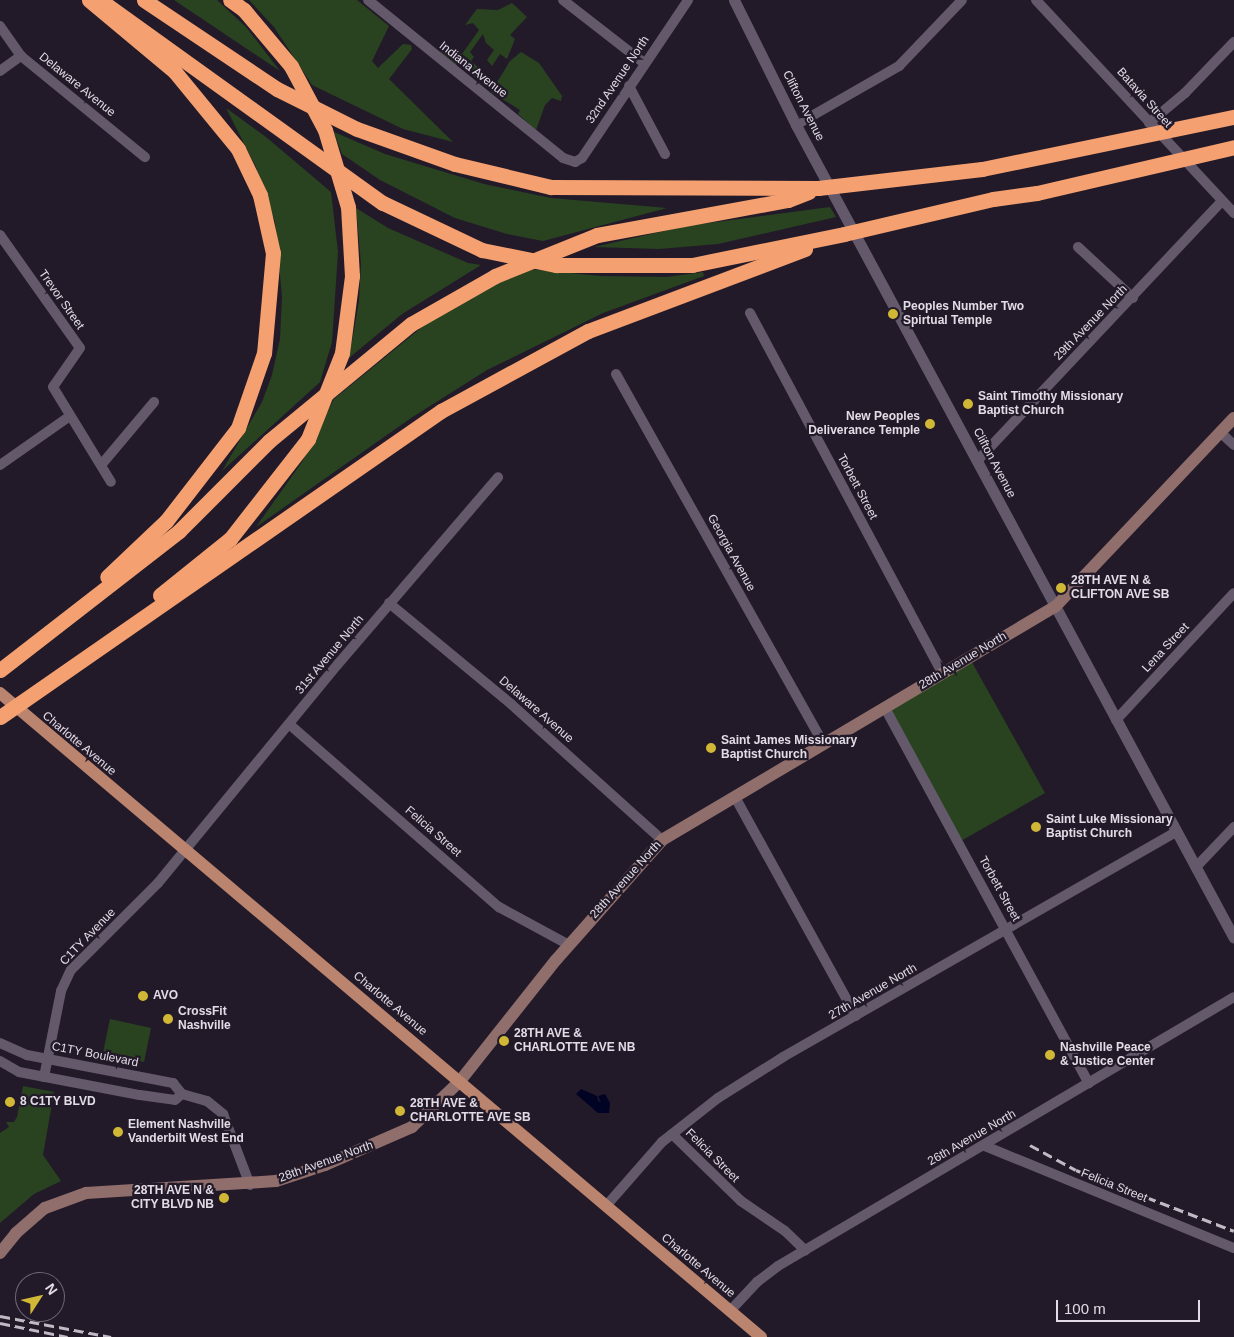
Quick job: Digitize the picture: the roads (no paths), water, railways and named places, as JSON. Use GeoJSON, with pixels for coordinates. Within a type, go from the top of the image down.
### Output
{"type":"FeatureCollection","features":[{"type":"Feature","properties":{"kind":"highway"},"geometry":{"type":"LineString","coordinates":[[34,646],[166,520],[238,428],[264,353],[273,253],[260,195],[238,149],[175,72],[89,0]]}},
{"type":"Feature","properties":{"kind":"highway"},"geometry":{"type":"LineString","coordinates":[[100,0],[383,203],[482,250],[556,265],[692,265],[844,234],[1232,148]]}},
{"type":"Feature","properties":{"kind":"highway"},"geometry":{"type":"LineString","coordinates":[[144,0],[277,89],[357,129],[455,164],[551,187],[819,188],[982,169],[1234,118]]}},
{"type":"Feature","properties":{"kind":"highway"},"geometry":{"type":"LineString","coordinates":[[63,671],[230,539],[308,439],[342,353],[352,276],[348,207],[325,130],[291,66],[244,10],[230,0]]}},
{"type":"Feature","properties":{"kind":"highway"},"geometry":{"type":"LineString","coordinates":[[0,670],[34,646],[179,531],[269,441],[411,324],[495,276],[597,235],[673,219],[788,200],[819,188]]}},
{"type":"Feature","properties":{"kind":"highway"},"geometry":{"type":"LineString","coordinates":[[0,717],[63,671],[441,411],[588,331],[844,234]]}},
{"type":"Feature","properties":{"kind":"main road","name":"28th Avenue North"},"geometry":{"type":"LineString","coordinates":[[0,1253],[16,1233],[45,1208],[86,1193],[250,1185],[276,1181],[325,1165],[412,1127],[460,1082],[568,945],[662,840],[1055,607],[1234,418]]}},
{"type":"Feature","properties":{"kind":"main road","name":"Charlotte Avenue"},"geometry":{"type":"LineString","coordinates":[[0,693],[184,851],[761,1337]]}},
{"type":"Feature","properties":{"kind":"street","name":"Indiana Avenue"},"geometry":{"type":"LineString","coordinates":[[368,0],[563,158]]}},
{"type":"Feature","properties":{"kind":"street"},"geometry":{"type":"LineString","coordinates":[[563,0],[644,63]]}},
{"type":"Feature","properties":{"kind":"street","name":"32nd Avenue North"},"geometry":{"type":"LineString","coordinates":[[563,158],[574,162],[582,158],[688,0]]}},
{"type":"Feature","properties":{"kind":"street","name":"Clifton Avenue"},"geometry":{"type":"LineString","coordinates":[[734,0],[796,125],[1176,832],[1197,866],[1234,938]]}},
{"type":"Feature","properties":{"kind":"street"},"geometry":{"type":"LineString","coordinates":[[796,125],[899,66],[962,0]]}},
{"type":"Feature","properties":{"kind":"street","name":"Batavia Street"},"geometry":{"type":"LineString","coordinates":[[1036,0],[1149,124],[1234,213]]}},
{"type":"Feature","properties":{"kind":"street","name":"Delaware Avenue"},"geometry":{"type":"LineString","coordinates":[[0,26],[21,56],[145,157]]}},
{"type":"Feature","properties":{"kind":"street"},"geometry":{"type":"LineString","coordinates":[[1149,124],[1185,93],[1234,42]]}},
{"type":"Feature","properties":{"kind":"street"},"geometry":{"type":"LineString","coordinates":[[0,71],[21,56]]}},
{"type":"Feature","properties":{"kind":"street"},"geometry":{"type":"LineString","coordinates":[[629,86],[665,154]]}},
{"type":"Feature","properties":{"kind":"street","name":"29th Avenue North"},"geometry":{"type":"LineString","coordinates":[[977,461],[1133,298],[1222,201]]}},
{"type":"Feature","properties":{"kind":"street","name":"Trevor Street"},"geometry":{"type":"LineString","coordinates":[[0,235],[80,348],[53,387],[102,464],[111,482]]}},
{"type":"Feature","properties":{"kind":"street"},"geometry":{"type":"LineString","coordinates":[[1078,248],[1133,298]]}},
{"type":"Feature","properties":{"kind":"street","name":"Torbett Street"},"geometry":{"type":"LineString","coordinates":[[750,313],[942,673]]}},
{"type":"Feature","properties":{"kind":"street","name":"Georgia Avenue"},"geometry":{"type":"LineString","coordinates":[[616,374],[824,744]]}},
{"type":"Feature","properties":{"kind":"street"},"geometry":{"type":"LineString","coordinates":[[102,464],[154,402]]}},
{"type":"Feature","properties":{"kind":"street"},"geometry":{"type":"LineString","coordinates":[[0,465],[70,416]]}},
{"type":"Feature","properties":{"kind":"street"},"geometry":{"type":"LineString","coordinates":[[1220,432],[1234,445]]}},
{"type":"Feature","properties":{"kind":"street","name":"31st Avenue North"},"geometry":{"type":"LineString","coordinates":[[184,851],[389,604],[498,477]]}},
{"type":"Feature","properties":{"kind":"street","name":"Lena Street"},"geometry":{"type":"LineString","coordinates":[[1116,720],[1234,593]]}},
{"type":"Feature","properties":{"kind":"street","name":"Delaware Avenue"},"geometry":{"type":"LineString","coordinates":[[389,604],[511,704],[662,840]]}},
{"type":"Feature","properties":{"kind":"street","name":"Torbett Street"},"geometry":{"type":"LineString","coordinates":[[885,708],[1007,929],[1089,1083]]}},
{"type":"Feature","properties":{"kind":"street","name":"Felicia Street"},"geometry":{"type":"LineString","coordinates":[[289,724],[499,907],[568,945]]}},
{"type":"Feature","properties":{"kind":"street"},"geometry":{"type":"LineString","coordinates":[[735,797],[856,1016]]}},
{"type":"Feature","properties":{"kind":"street"},"geometry":{"type":"LineString","coordinates":[[1197,866],[1234,827]]}},
{"type":"Feature","properties":{"kind":"street","name":"27th Avenue North"},"geometry":{"type":"LineString","coordinates":[[606,1206],[647,1157],[672,1134],[718,1098],[856,1016],[1176,832]]}},
{"type":"Feature","properties":{"kind":"street","name":"C1TY Avenue"},"geometry":{"type":"LineString","coordinates":[[44,1078],[61,991],[67,975],[158,883],[184,851]]}},
{"type":"Feature","properties":{"kind":"street","name":"26th Avenue North"},"geometry":{"type":"LineString","coordinates":[[730,1311],[762,1278],[805,1250],[985,1146],[1234,996]]}},
{"type":"Feature","properties":{"kind":"street","name":"C1TY Boulevard"},"geometry":{"type":"LineString","coordinates":[[0,1044],[20,1053],[173,1083],[182,1094],[207,1101],[223,1114],[250,1185]]}},
{"type":"Feature","properties":{"kind":"street","name":"C1TY Boulevard"},"geometry":{"type":"LineString","coordinates":[[0,1061],[19,1072],[44,1078],[168,1100],[174,1100],[182,1094]]}},
{"type":"Feature","properties":{"kind":"street","name":"Felicia Street"},"geometry":{"type":"LineString","coordinates":[[672,1134],[741,1201],[785,1231],[805,1250]]}},
{"type":"Feature","properties":{"kind":"street","name":"Felicia Street"},"geometry":{"type":"LineString","coordinates":[[985,1146],[1234,1248]]}},
{"type":"Feature","properties":{"kind":"water"},"geometry":{"type":"Polygon","coordinates":[[[581,1089],[597,1096],[601,1103],[598,1096],[605,1094],[610,1103],[609,1113],[598,1113],[576,1094],[581,1089]]]}},
{"type":"Feature","properties":{"kind":"railway"},"geometry":{"type":"LineString","coordinates":[[1030,1145],[1076,1170],[1234,1231]]}},
{"type":"Feature","properties":{"kind":"railway"},"geometry":{"type":"LineString","coordinates":[[0,1316],[111,1337]]}},
{"type":"Feature","properties":{"kind":"railway"},"geometry":{"type":"LineString","coordinates":[[0,1323],[68,1337]]}},
{"type":"Feature","properties":{"kind":"place","name":"Peoples Number Two Spirtual Temple"},"geometry":{"type":"Point","coordinates":[893,314]}},
{"type":"Feature","properties":{"kind":"place","name":"Saint Timothy Missionary Baptist Church"},"geometry":{"type":"Point","coordinates":[968,404]}},
{"type":"Feature","properties":{"kind":"place","name":"New Peoples Deliverance Temple"},"geometry":{"type":"Point","coordinates":[930,424]}},
{"type":"Feature","properties":{"kind":"place","name":"28TH AVE N & CLIFTON AVE SB"},"geometry":{"type":"Point","coordinates":[1061,588]}},
{"type":"Feature","properties":{"kind":"place","name":"Saint James Missionary Baptist Church"},"geometry":{"type":"Point","coordinates":[711,748]}},
{"type":"Feature","properties":{"kind":"place","name":"Saint Luke Missionary Baptist Church"},"geometry":{"type":"Point","coordinates":[1036,827]}},
{"type":"Feature","properties":{"kind":"place","name":"AVO"},"geometry":{"type":"Point","coordinates":[143,996]}},
{"type":"Feature","properties":{"kind":"place","name":"CrossFit Nashville"},"geometry":{"type":"Point","coordinates":[168,1019]}},
{"type":"Feature","properties":{"kind":"place","name":"28TH AVE & CHARLOTTE AVE NB"},"geometry":{"type":"Point","coordinates":[504,1041]}},
{"type":"Feature","properties":{"kind":"place","name":"Nashville Peace & Justice Center"},"geometry":{"type":"Point","coordinates":[1050,1055]}},
{"type":"Feature","properties":{"kind":"place","name":"8 C1TY BLVD"},"geometry":{"type":"Point","coordinates":[10,1102]}},
{"type":"Feature","properties":{"kind":"place","name":"28TH AVE & CHARLOTTE AVE SB"},"geometry":{"type":"Point","coordinates":[400,1111]}},
{"type":"Feature","properties":{"kind":"place","name":"Element Nashville Vanderbilt West End"},"geometry":{"type":"Point","coordinates":[118,1132]}},
{"type":"Feature","properties":{"kind":"place","name":"28TH AVE N & CITY BLVD NB"},"geometry":{"type":"Point","coordinates":[224,1198]}}]}
